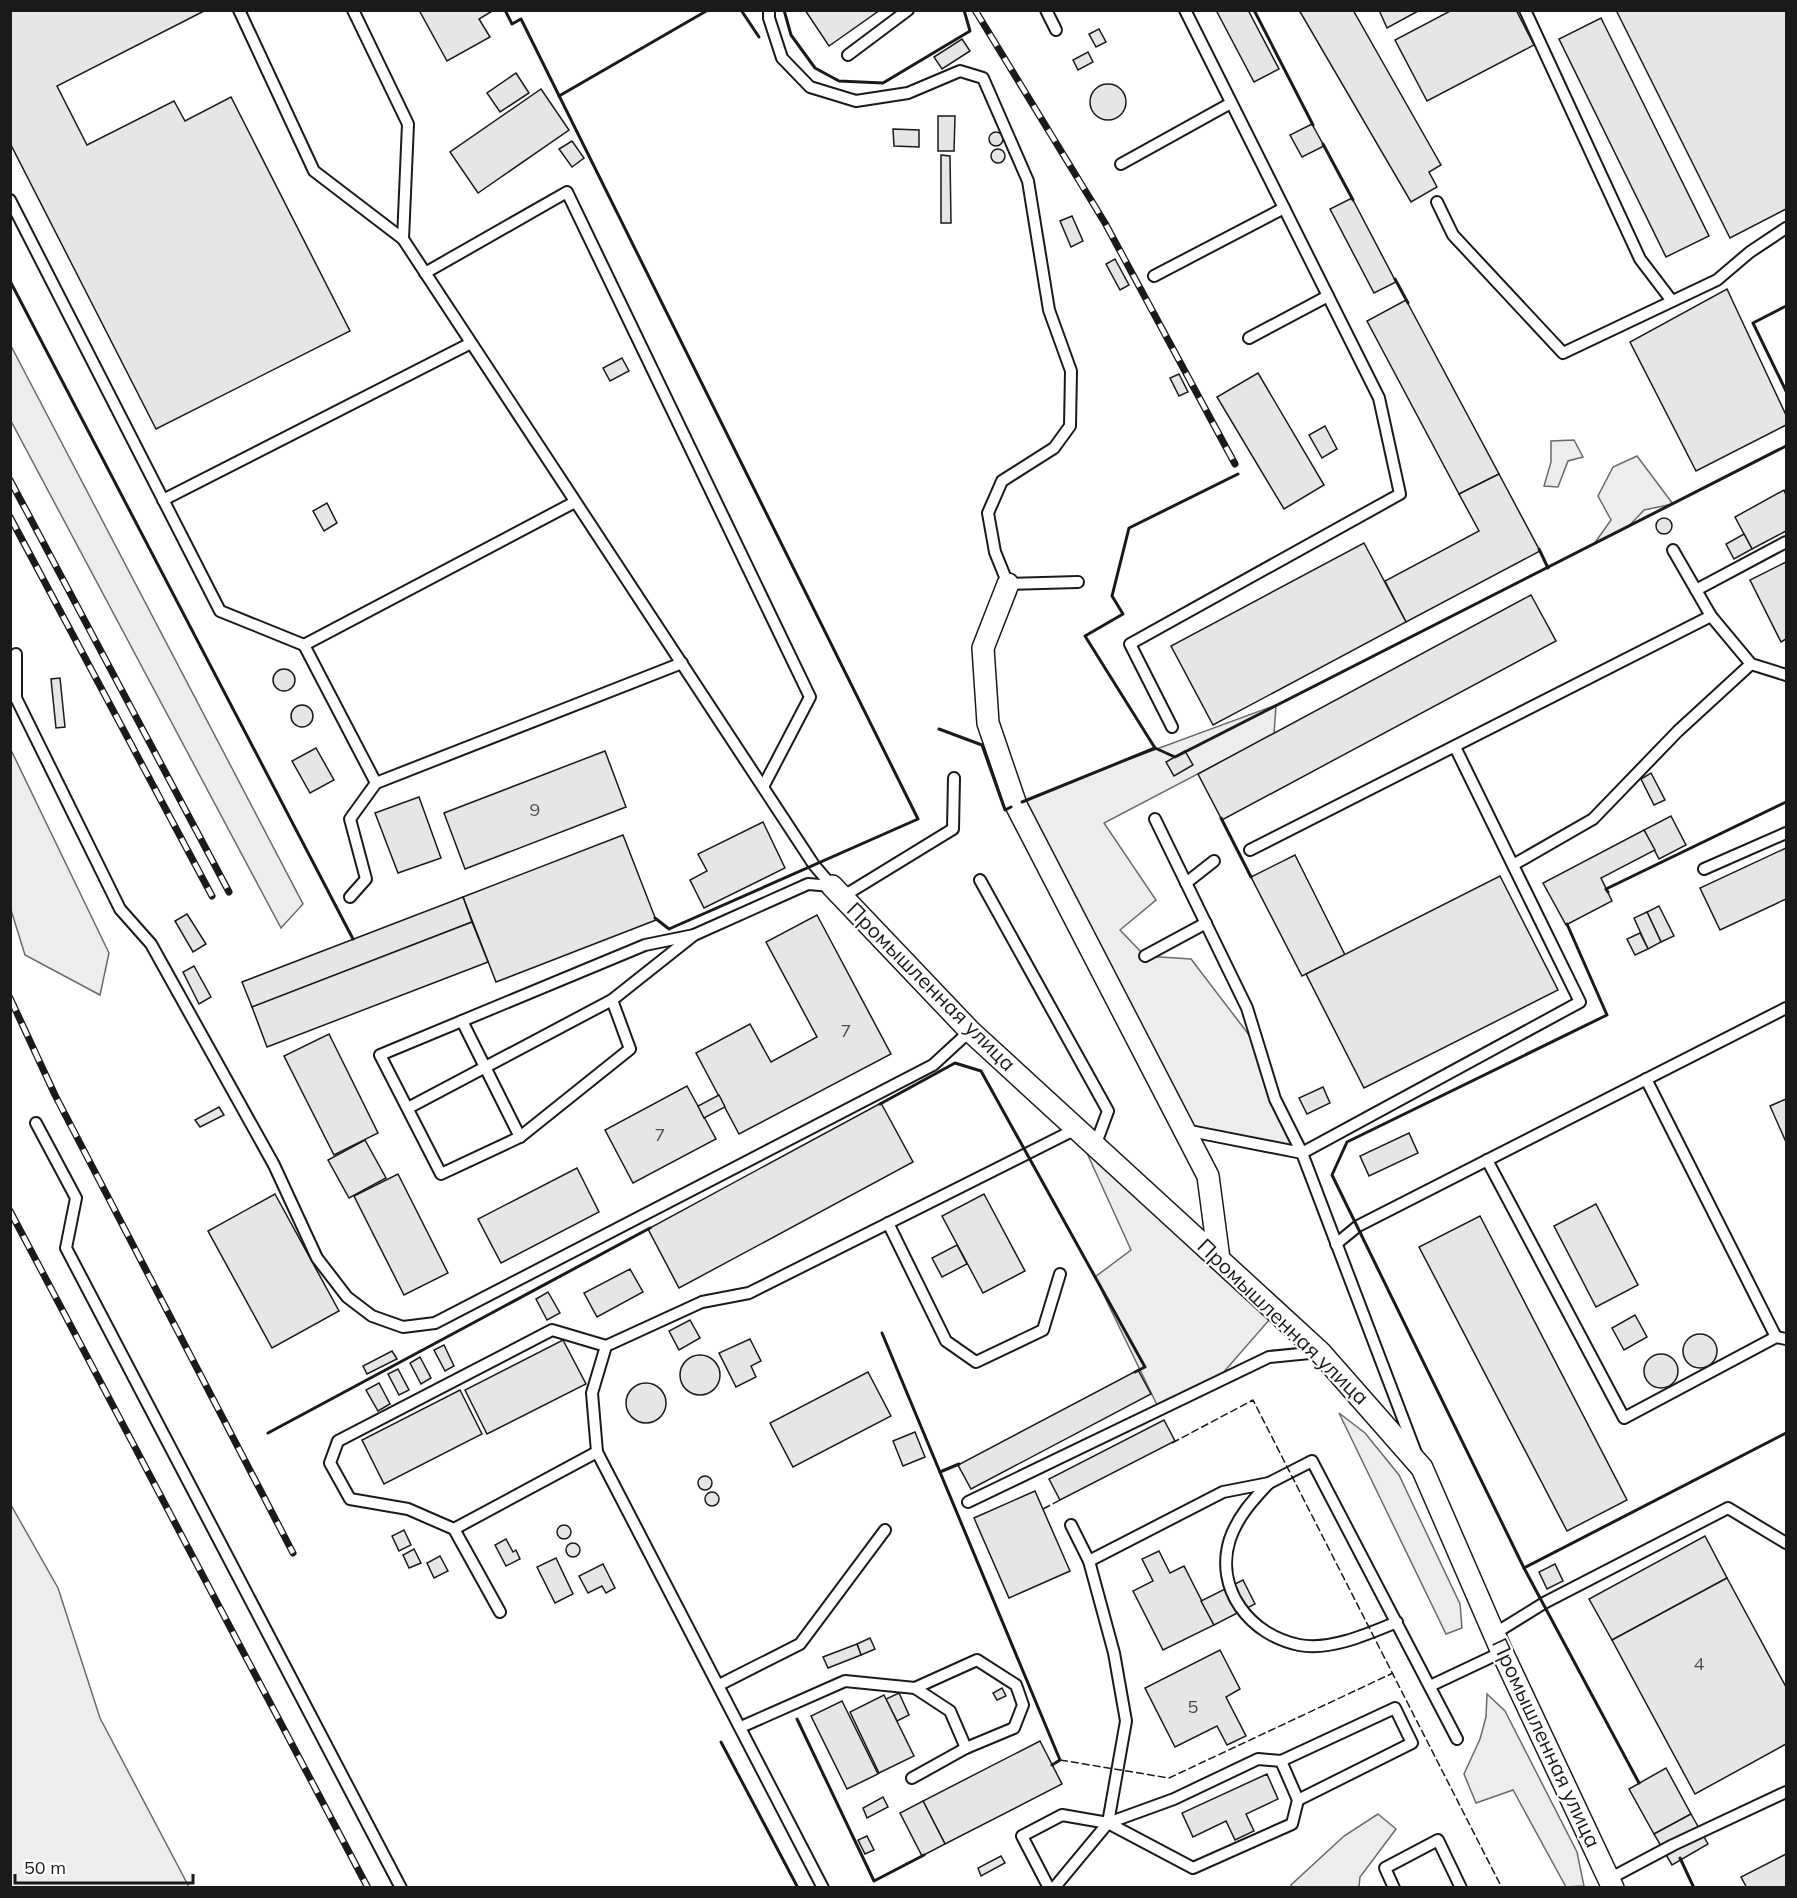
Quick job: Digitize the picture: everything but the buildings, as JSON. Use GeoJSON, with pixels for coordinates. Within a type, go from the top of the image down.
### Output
{"type":"FeatureCollection","features":[{"type":"Feature","properties":{"kind":"street"},"geometry":{"type":"LineString","coordinates":[[1008,584],[983,648],[988,723],[1016,805],[1208,1176],[1219,1259]]}},
{"type":"Feature","properties":{"kind":"street","name":"Промышленная улица"},"geometry":{"type":"LineString","coordinates":[[837,891],[970,1031],[1320,1352],[1422,1468],[1498,1643],[1611,1883]]}},
{"type":"Feature","properties":{"kind":"lane"},"geometry":{"type":"LineString","coordinates":[[239,10],[314,171],[403,239],[814,865],[837,891]]}},
{"type":"Feature","properties":{"kind":"lane"},"geometry":{"type":"LineString","coordinates":[[353,10],[408,124],[403,239]]}},
{"type":"Feature","properties":{"kind":"lane"},"geometry":{"type":"LineString","coordinates":[[769,10],[769,18],[782,58],[810,87],[856,102],[908,93],[960,71],[983,78],[1028,181],[1049,310],[1071,371],[1070,426],[1054,448],[1002,481],[988,513],[995,552],[1008,584],[1078,582]]}},
{"type":"Feature","properties":{"kind":"lane"},"geometry":{"type":"LineString","coordinates":[[848,55],[908,10]]}},
{"type":"Feature","properties":{"kind":"lane"},"geometry":{"type":"LineString","coordinates":[[1046,10],[1056,30]]}},
{"type":"Feature","properties":{"kind":"lane"},"geometry":{"type":"LineString","coordinates":[[1172,727],[1130,644],[1400,494],[1379,398],[1185,10]]}},
{"type":"Feature","properties":{"kind":"lane"},"geometry":{"type":"LineString","coordinates":[[1525,10],[1640,259],[1672,301]]}},
{"type":"Feature","properties":{"kind":"lane"},"geometry":{"type":"LineString","coordinates":[[1120,164],[1232,103]]}},
{"type":"Feature","properties":{"kind":"lane"},"geometry":{"type":"LineString","coordinates":[[424,273],[567,192],[810,698],[763,787]]}},
{"type":"Feature","properties":{"kind":"lane"},"geometry":{"type":"LineString","coordinates":[[10,200],[220,611],[304,645],[376,783]]}},
{"type":"Feature","properties":{"kind":"lane"},"geometry":{"type":"LineString","coordinates":[[1437,202],[1454,236],[1563,353],[1717,280],[1750,252],[1786,228]]}},
{"type":"Feature","properties":{"kind":"lane"},"geometry":{"type":"LineString","coordinates":[[1154,276],[1284,208]]}},
{"type":"Feature","properties":{"kind":"lane"},"geometry":{"type":"LineString","coordinates":[[1249,338],[1328,296]]}},
{"type":"Feature","properties":{"kind":"lane"},"geometry":{"type":"LineString","coordinates":[[164,500],[471,343]]}},
{"type":"Feature","properties":{"kind":"lane"},"geometry":{"type":"LineString","coordinates":[[304,645],[575,502]]}},
{"type":"Feature","properties":{"kind":"lane"},"geometry":{"type":"LineString","coordinates":[[1696,590],[1786,542]]}},
{"type":"Feature","properties":{"kind":"lane"},"geometry":{"type":"LineString","coordinates":[[1673,550],[1711,616],[1751,664],[1786,675]]}},
{"type":"Feature","properties":{"kind":"lane"},"geometry":{"type":"LineString","coordinates":[[1250,850],[1711,616]]}},
{"type":"Feature","properties":{"kind":"lane"},"geometry":{"type":"LineString","coordinates":[[16,654],[16,698],[120,909],[151,944],[274,1165],[317,1258],[347,1297],[372,1316],[402,1327],[435,1323],[933,1065],[970,1031]]}},
{"type":"Feature","properties":{"kind":"lane"},"geometry":{"type":"LineString","coordinates":[[350,897],[366,879],[350,819],[376,783],[681,663]]}},
{"type":"Feature","properties":{"kind":"lane"},"geometry":{"type":"LineString","coordinates":[[1513,865],[1593,819],[1678,732],[1751,664]]}},
{"type":"Feature","properties":{"kind":"lane"},"geometry":{"type":"LineString","coordinates":[[1184,1130],[1302,1153],[1580,1002],[1455,747]]}},
{"type":"Feature","properties":{"kind":"lane"},"geometry":{"type":"LineString","coordinates":[[612,1000],[630,1049],[520,1137],[441,1174],[380,1054],[645,945],[694,935],[808,884],[837,891],[953,830],[954,778]]}},
{"type":"Feature","properties":{"kind":"lane"},"geometry":{"type":"LineString","coordinates":[[1155,819],[1246,1008],[1275,1099],[1302,1153],[1422,1468]]}},
{"type":"Feature","properties":{"kind":"lane"},"geometry":{"type":"LineString","coordinates":[[1704,869],[1786,833]]}},
{"type":"Feature","properties":{"kind":"lane"},"geometry":{"type":"LineString","coordinates":[[1186,882],[1214,861]]}},
{"type":"Feature","properties":{"kind":"lane"},"geometry":{"type":"LineString","coordinates":[[980,880],[1108,1111],[1095,1146]]}},
{"type":"Feature","properties":{"kind":"lane"},"geometry":{"type":"LineString","coordinates":[[1145,956],[1206,923]]}},
{"type":"Feature","properties":{"kind":"lane"},"geometry":{"type":"LineString","coordinates":[[408,1108],[612,1000],[694,935]]}},
{"type":"Feature","properties":{"kind":"lane"},"geometry":{"type":"LineString","coordinates":[[1336,1244],[1358,1226],[1786,1008]]}},
{"type":"Feature","properties":{"kind":"lane"},"geometry":{"type":"LineString","coordinates":[[462,1021],[520,1137]]}},
{"type":"Feature","properties":{"kind":"lane"},"geometry":{"type":"LineString","coordinates":[[1487,1160],[1624,1418],[1781,1338],[1646,1079]]}},
{"type":"Feature","properties":{"kind":"lane"},"geometry":{"type":"LineString","coordinates":[[36,1123],[76,1198],[66,1248],[401,1887]]}},
{"type":"Feature","properties":{"kind":"lane"},"geometry":{"type":"LineString","coordinates":[[500,1612],[454,1529],[408,1509],[350,1499],[330,1463],[338,1441],[552,1330],[606,1346],[702,1302],[749,1293],[1076,1129]]}},
{"type":"Feature","properties":{"kind":"lane"},"geometry":{"type":"LineString","coordinates":[[888,1222],[946,1341],[976,1362],[1043,1330],[1060,1274]]}},
{"type":"Feature","properties":{"kind":"lane"},"geometry":{"type":"LineString","coordinates":[[606,1346],[592,1393],[597,1452],[824,1887]]}},
{"type":"Feature","properties":{"kind":"lane"},"geometry":{"type":"LineString","coordinates":[[968,1502],[1269,1357],[1320,1352]]}},
{"type":"Feature","properties":{"kind":"lane"},"geometry":{"type":"LineString","coordinates":[[454,1529],[597,1452]]}},
{"type":"Feature","properties":{"kind":"lane"},"geometry":{"type":"LineString","coordinates":[[1089,1561],[1223,1492],[1269,1483],[1312,1461],[1457,1739]]}},
{"type":"Feature","properties":{"kind":"lane"},"geometry":{"type":"LineString","coordinates":[[1269,1483],[1246,1507],[1230,1540],[1227,1570],[1233,1598],[1245,1617],[1267,1634],[1299,1645],[1333,1643],[1372,1632],[1396,1622]]}},
{"type":"Feature","properties":{"kind":"lane"},"geometry":{"type":"LineString","coordinates":[[1430,1686],[1498,1643],[1544,1603],[1728,1508],[1786,1543]]}},
{"type":"Feature","properties":{"kind":"lane"},"geometry":{"type":"LineString","coordinates":[[1071,1525],[1089,1561],[1114,1653],[1126,1721],[1108,1823]]}},
{"type":"Feature","properties":{"kind":"lane"},"geometry":{"type":"LineString","coordinates":[[719,1685],[800,1644],[885,1530]]}},
{"type":"Feature","properties":{"kind":"lane"},"geometry":{"type":"LineString","coordinates":[[912,1778],[966,1748],[1014,1728],[1023,1705],[1016,1685],[978,1660],[915,1688]]}},
{"type":"Feature","properties":{"kind":"lane"},"geometry":{"type":"LineString","coordinates":[[741,1727],[845,1681],[915,1688],[950,1711],[966,1748]]}},
{"type":"Feature","properties":{"kind":"lane"},"geometry":{"type":"LineString","coordinates":[[1054,1887],[1108,1823],[1174,1798],[1258,1760],[1281,1761],[1395,1708],[1412,1743],[1298,1800]]}},
{"type":"Feature","properties":{"kind":"lane"},"geometry":{"type":"LineString","coordinates":[[1049,1887],[1022,1836],[1062,1815],[1108,1823],[1193,1868],[1292,1824],[1298,1800],[1281,1761]]}},
{"type":"Feature","properties":{"kind":"lane"},"geometry":{"type":"LineString","coordinates":[[1611,1883],[1673,1845],[1786,1792]]}},
{"type":"Feature","properties":{"kind":"lane"},"geometry":{"type":"LineString","coordinates":[[1394,1887],[1385,1868],[1438,1840],[1461,1887]]}},
{"type":"Feature","properties":{"kind":"shaded area"},"geometry":{"type":"Polygon","coordinates":[[[10,344],[303,904],[281,928],[11,421],[10,344]]]}},
{"type":"Feature","properties":{"kind":"shaded area"},"geometry":{"type":"Polygon","coordinates":[[[1574,440],[1583,457],[1568,461],[1558,487],[1544,486],[1551,462],[1551,441],[1574,440]]]}},
{"type":"Feature","properties":{"kind":"shaded area"},"geometry":{"type":"Polygon","coordinates":[[[1637,456],[1673,504],[1644,510],[1628,527],[1594,544],[1611,520],[1598,496],[1613,467],[1637,456]]]}},
{"type":"Feature","properties":{"kind":"shaded area"},"geometry":{"type":"Polygon","coordinates":[[[1276,705],[1274,734],[1104,823],[1156,900],[1120,930],[1145,956],[1191,959],[1259,1048],[1302,1153],[1184,1130],[1016,805],[1116,764],[1276,705]]]}},
{"type":"Feature","properties":{"kind":"shaded area"},"geometry":{"type":"Polygon","coordinates":[[[11,750],[109,953],[100,995],[25,955],[11,910],[11,750]]]}},
{"type":"Feature","properties":{"kind":"shaded area"},"geometry":{"type":"Polygon","coordinates":[[[1076,1129],[1276,1312],[1216,1381],[1159,1409],[1095,1277],[1131,1250],[1076,1129]]]}},
{"type":"Feature","properties":{"kind":"shaded area"},"geometry":{"type":"Polygon","coordinates":[[[1339,1413],[1365,1433],[1399,1475],[1460,1604],[1462,1628],[1446,1634],[1339,1413]]]}},
{"type":"Feature","properties":{"kind":"shaded area"},"geometry":{"type":"Polygon","coordinates":[[[11,1505],[58,1588],[100,1718],[189,1887],[11,1887],[11,1505]]]}},
{"type":"Feature","properties":{"kind":"shaded area"},"geometry":{"type":"Polygon","coordinates":[[[1487,1694],[1505,1711],[1577,1852],[1584,1886],[1566,1887],[1513,1790],[1476,1803],[1464,1774],[1480,1739],[1486,1717],[1487,1694]]]}},
{"type":"Feature","properties":{"kind":"shaded area"},"geometry":{"type":"Polygon","coordinates":[[[1378,1814],[1396,1829],[1360,1877],[1359,1887],[1292,1887],[1291,1885],[1344,1836],[1378,1814]]]}},
{"type":"Feature","properties":{"kind":"railway"},"geometry":{"type":"LineString","coordinates":[[975,10],[1105,223],[1235,464]]}},
{"type":"Feature","properties":{"kind":"railway"},"geometry":{"type":"LineString","coordinates":[[10,480],[229,892]]}},
{"type":"Feature","properties":{"kind":"railway"},"geometry":{"type":"LineString","coordinates":[[10,517],[212,896]]}},
{"type":"Feature","properties":{"kind":"railway"},"geometry":{"type":"LineString","coordinates":[[10,998],[55,1095],[293,1553]]}},
{"type":"Feature","properties":{"kind":"railway"},"geometry":{"type":"LineString","coordinates":[[10,1211],[368,1888]]}},
{"type":"Feature","properties":{"kind":"fence"},"geometry":{"type":"LineString","coordinates":[[1172,1443],[1253,1400],[1502,1888]]}},
{"type":"Feature","properties":{"kind":"fence"},"geometry":{"type":"LineString","coordinates":[[1043,1509],[1062,1499]]}},
{"type":"Feature","properties":{"kind":"fence"},"geometry":{"type":"LineString","coordinates":[[1060,1760],[1169,1778],[1393,1673]]}},
{"type":"Feature","properties":{"kind":"wall"},"geometry":{"type":"LineString","coordinates":[[505,10],[512,24],[521,19],[918,819],[669,929],[655,918]]}},
{"type":"Feature","properties":{"kind":"wall"},"geometry":{"type":"LineString","coordinates":[[559,96],[708,10]]}},
{"type":"Feature","properties":{"kind":"wall"},"geometry":{"type":"LineString","coordinates":[[741,10],[759,37]]}},
{"type":"Feature","properties":{"kind":"wall"},"geometry":{"type":"LineString","coordinates":[[784,10],[791,35],[815,68],[839,81],[883,83],[970,31],[964,10]]}},
{"type":"Feature","properties":{"kind":"wall"},"geometry":{"type":"LineString","coordinates":[[1254,10],[1313,125]]}},
{"type":"Feature","properties":{"kind":"wall"},"geometry":{"type":"LineString","coordinates":[[1323,144],[1353,200]]}},
{"type":"Feature","properties":{"kind":"wall"},"geometry":{"type":"LineString","coordinates":[[1395,279],[1408,303]]}},
{"type":"Feature","properties":{"kind":"wall"},"geometry":{"type":"LineString","coordinates":[[10,281],[353,939]]}},
{"type":"Feature","properties":{"kind":"wall"},"geometry":{"type":"LineString","coordinates":[[1786,306],[1753,323],[1786,391]]}},
{"type":"Feature","properties":{"kind":"wall"},"geometry":{"type":"LineString","coordinates":[[1238,474],[1129,528],[1112,596],[1123,614],[1085,636],[1155,748],[1175,757],[1786,446]]}},
{"type":"Feature","properties":{"kind":"wall"},"geometry":{"type":"LineString","coordinates":[[1539,549],[1548,568]]}},
{"type":"Feature","properties":{"kind":"wall"},"geometry":{"type":"LineString","coordinates":[[939,729],[982,745],[1005,810],[1011,807]]}},
{"type":"Feature","properties":{"kind":"wall"},"geometry":{"type":"LineString","coordinates":[[1022,802],[1155,748]]}},
{"type":"Feature","properties":{"kind":"wall"},"geometry":{"type":"LineString","coordinates":[[1608,892],[1606,889],[1786,802]]}},
{"type":"Feature","properties":{"kind":"wall"},"geometry":{"type":"LineString","coordinates":[[1221,818],[1251,877]]}},
{"type":"Feature","properties":{"kind":"wall"},"geometry":{"type":"LineString","coordinates":[[1567,924],[1607,1015],[1347,1142],[1332,1175],[1524,1568],[1639,1783]]}},
{"type":"Feature","properties":{"kind":"wall"},"geometry":{"type":"LineString","coordinates":[[880,1104],[955,1063],[981,1071],[1145,1367],[1135,1372]]}},
{"type":"Feature","properties":{"kind":"wall"},"geometry":{"type":"LineString","coordinates":[[268,1433],[650,1228]]}},
{"type":"Feature","properties":{"kind":"wall"},"geometry":{"type":"LineString","coordinates":[[882,1333],[1060,1760],[1052,1765]]}},
{"type":"Feature","properties":{"kind":"wall"},"geometry":{"type":"LineString","coordinates":[[1524,1568],[1786,1433]]}},
{"type":"Feature","properties":{"kind":"wall"},"geometry":{"type":"LineString","coordinates":[[940,1472],[959,1464]]}},
{"type":"Feature","properties":{"kind":"wall"},"geometry":{"type":"LineString","coordinates":[[797,1719],[874,1881],[924,1855]]}},
{"type":"Feature","properties":{"kind":"wall"},"geometry":{"type":"LineString","coordinates":[[721,1742],[798,1888]]}},
{"type":"Feature","properties":{"kind":"wall"},"geometry":{"type":"LineString","coordinates":[[1680,1858],[1694,1888]]}}]}
